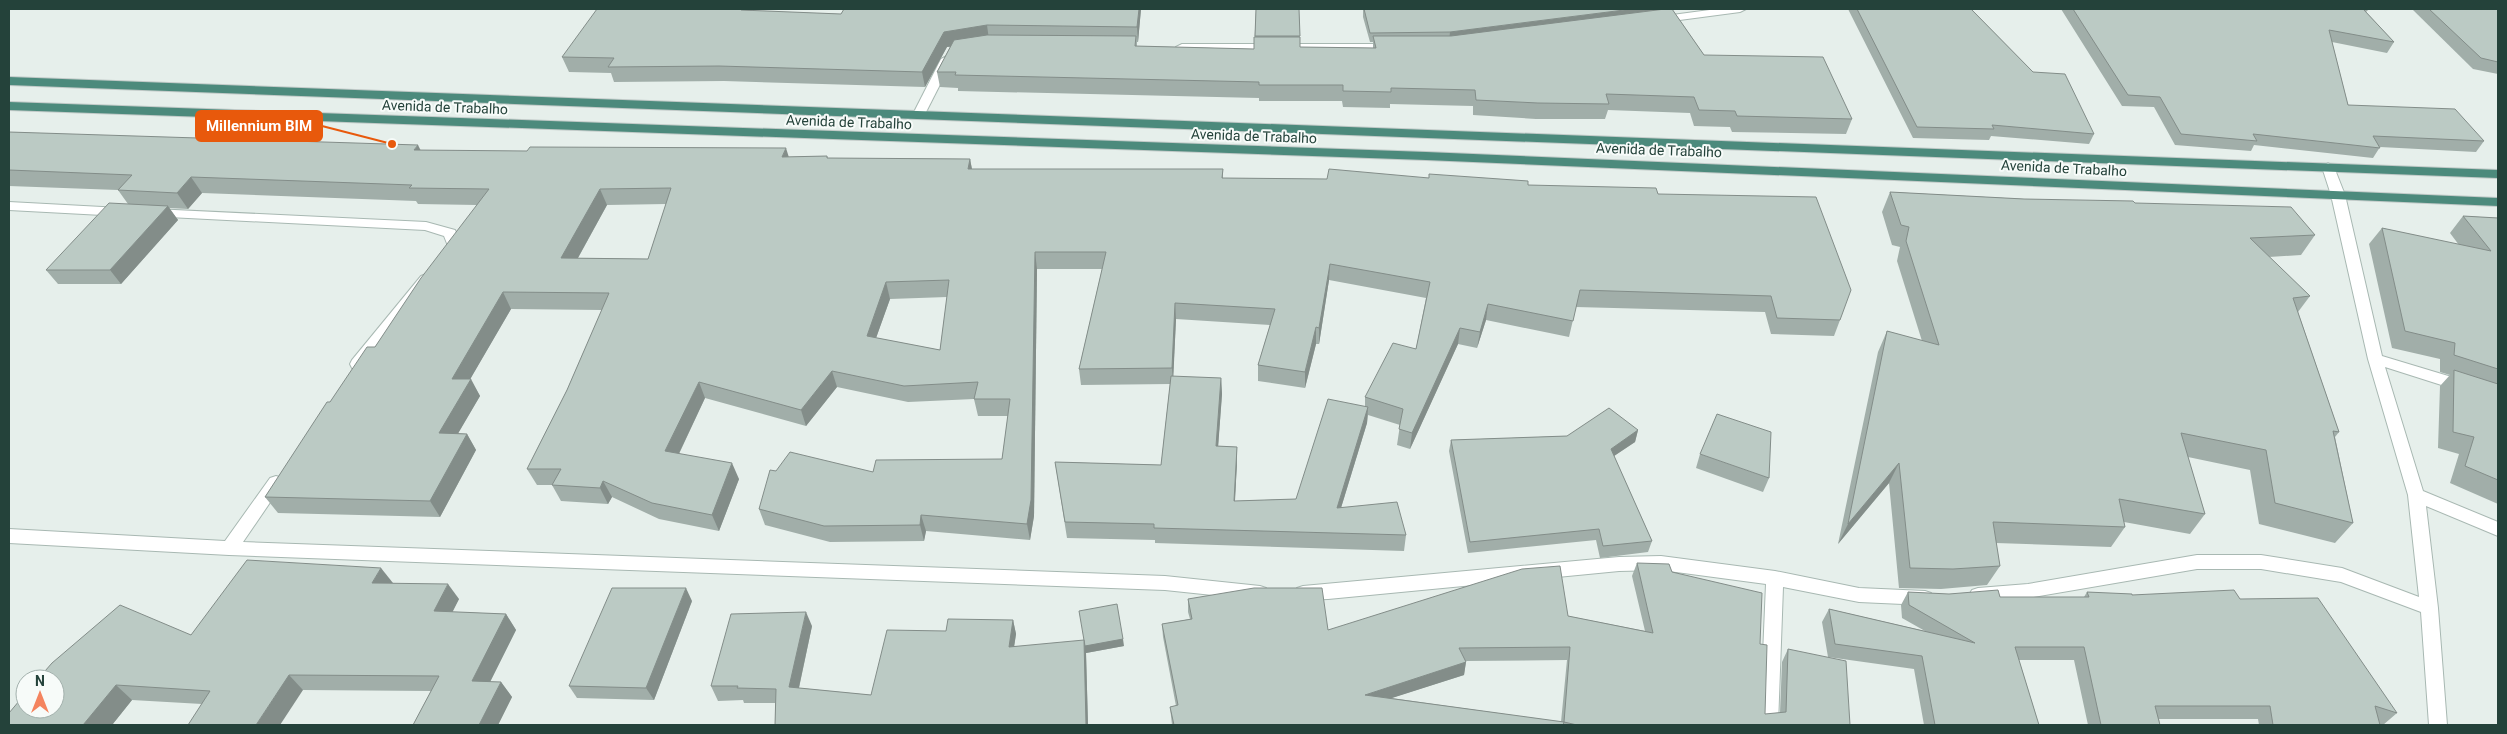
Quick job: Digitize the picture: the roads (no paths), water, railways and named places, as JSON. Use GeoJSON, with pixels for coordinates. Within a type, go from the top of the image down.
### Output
{"type":"FeatureCollection","features":[{"type":"Feature","properties":{"kind":"highway","name":"Avenida de Trabalho"},"geometry":{"type":"LineString","coordinates":[[9,81],[2498,174]]}},
{"type":"Feature","properties":{"kind":"highway"},"geometry":{"type":"LineString","coordinates":[[473,123],[493,99]]}},
{"type":"Feature","properties":{"kind":"highway","name":"Avenida de Trabalho"},"geometry":{"type":"LineString","coordinates":[[9,106],[1490,159],[2498,202]]}},
{"type":"Feature","properties":{"kind":"highway"},"geometry":{"type":"LineString","coordinates":[[1490,135],[1490,159]]}},
{"type":"Feature","properties":{"kind":"highway"},"geometry":{"type":"LineString","coordinates":[[2001,154],[2010,180]]}},
{"type":"Feature","properties":{"kind":"street"},"geometry":{"type":"LineString","coordinates":[[1643,22],[1740,9]]}},
{"type":"Feature","properties":{"kind":"street"},"geometry":{"type":"LineString","coordinates":[[1167,47],[1401,47]]}},
{"type":"Feature","properties":{"kind":"street"},"geometry":{"type":"LineString","coordinates":[[919,114],[951,51]]}},
{"type":"Feature","properties":{"kind":"street"},"geometry":{"type":"LineString","coordinates":[[2328,167],[2338,195],[2375,359],[2416,495],[2429,608],[2438,725]]}},
{"type":"Feature","properties":{"kind":"street"},"geometry":{"type":"LineString","coordinates":[[9,206],[426,226],[450,233],[455,247],[412,293],[349,376]]}},
{"type":"Feature","properties":{"kind":"street"},"geometry":{"type":"LineString","coordinates":[[2375,359],[2498,397]]}},
{"type":"Feature","properties":{"kind":"street"},"geometry":{"type":"LineString","coordinates":[[230,548],[286,466]]}},
{"type":"Feature","properties":{"kind":"street"},"geometry":{"type":"LineString","coordinates":[[2416,495],[2498,529]]}},
{"type":"Feature","properties":{"kind":"street"},"geometry":{"type":"LineString","coordinates":[[9,536],[230,548],[1165,583],[1281,594],[1328,592],[1619,564],[1661,563],[1775,578],[1859,595],[1941,598]]}},
{"type":"Feature","properties":{"kind":"street"},"geometry":{"type":"LineString","coordinates":[[1960,597],[2028,591],[2197,562],[2261,562],[2342,574],[2429,608]]}},
{"type":"Feature","properties":{"kind":"street"},"geometry":{"type":"LineString","coordinates":[[1769,725],[1775,578]]}},
{"type":"Feature","properties":{"kind":"place","name":"Millennium BIM"},"geometry":{"type":"Point","coordinates":[392,144]}}]}
